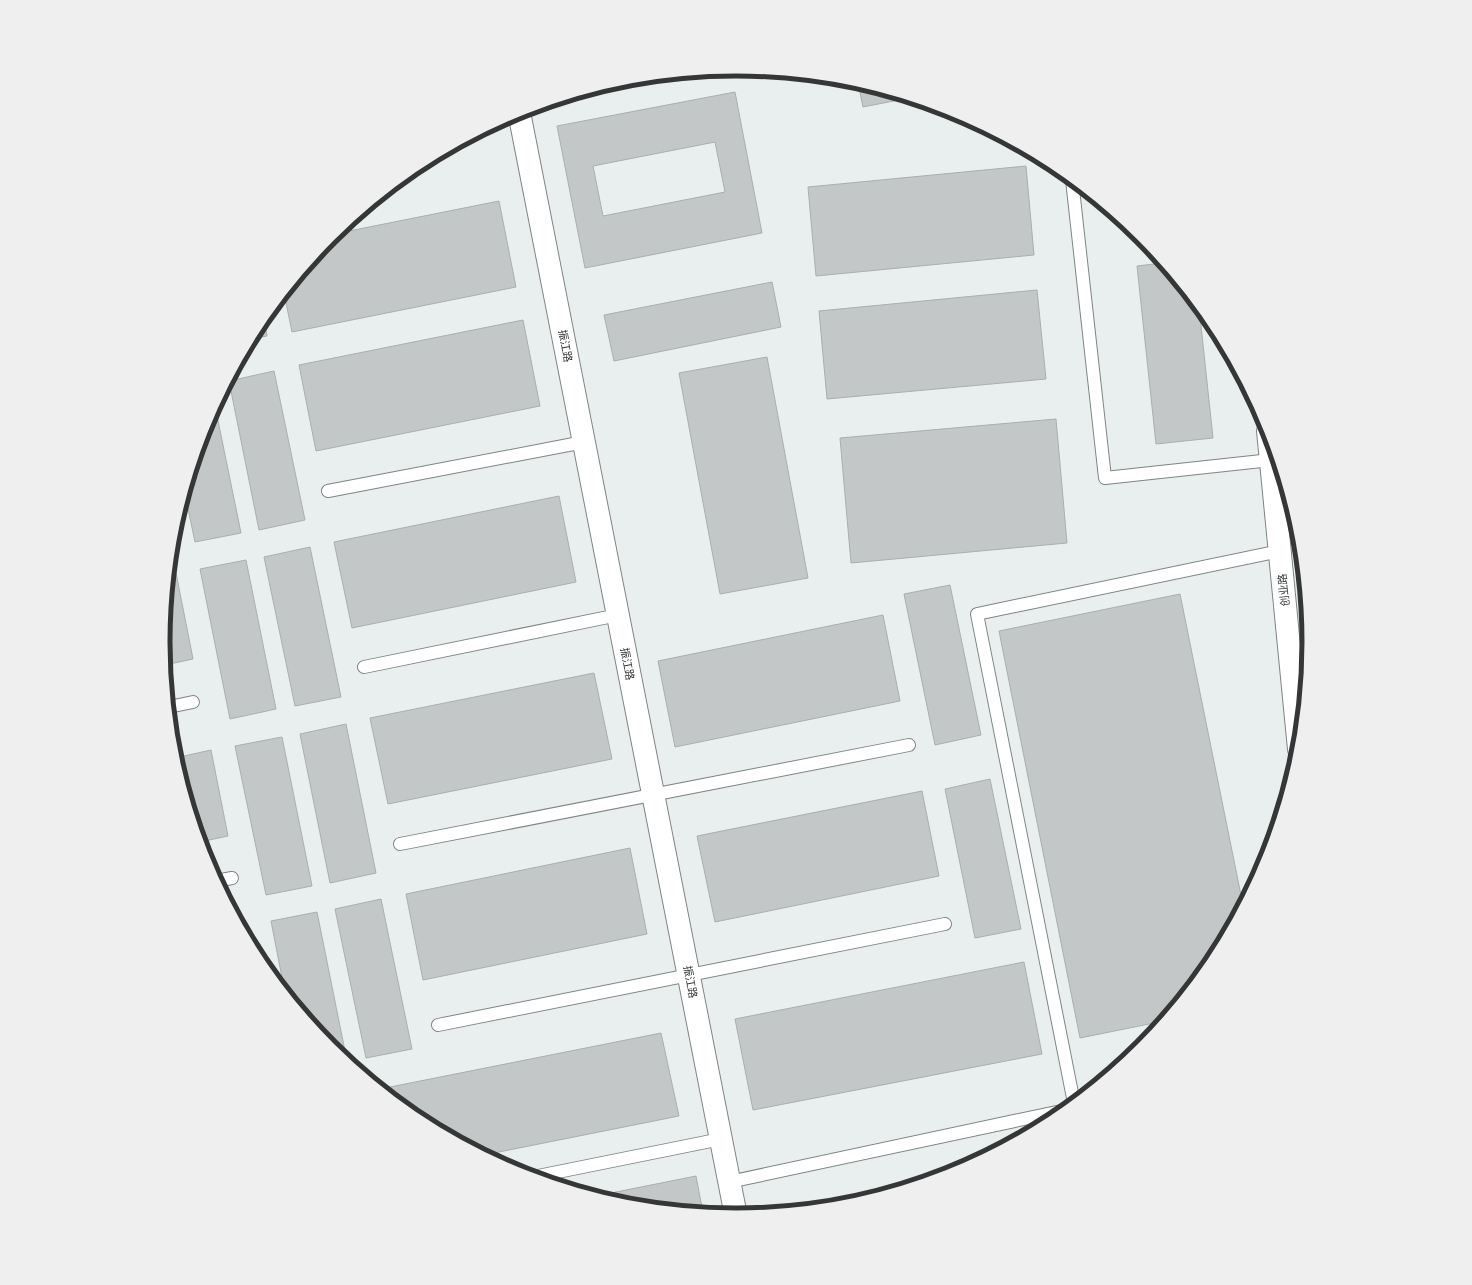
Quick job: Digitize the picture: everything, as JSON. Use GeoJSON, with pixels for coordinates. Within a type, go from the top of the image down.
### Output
{"type":"FeatureCollection","features":[{"type":"Feature","properties":{"kind":"street","name":"振江路"},"geometry":{"type":"LineString","coordinates":[[520,119],[735,1209]]}},
{"type":"Feature","properties":{"kind":"street","name":"创业路"},"geometry":{"type":"LineString","coordinates":[[1271,456],[1297,724]]}},
{"type":"Feature","properties":{"kind":"lane"},"geometry":{"type":"LineString","coordinates":[[1073,187],[1105,478],[1271,460]]}},
{"type":"Feature","properties":{"kind":"lane"},"geometry":{"type":"LineString","coordinates":[[328,491],[584,442]]}},
{"type":"Feature","properties":{"kind":"lane"},"geometry":{"type":"LineString","coordinates":[[1073,1098],[977,614],[1280,551]]}},
{"type":"Feature","properties":{"kind":"lane"},"geometry":{"type":"LineString","coordinates":[[364,667],[618,615]]}},
{"type":"Feature","properties":{"kind":"lane"},"geometry":{"type":"LineString","coordinates":[[173,706],[193,702]]}},
{"type":"Feature","properties":{"kind":"lane"},"geometry":{"type":"LineString","coordinates":[[400,844],[909,745]]}},
{"type":"Feature","properties":{"kind":"lane"},"geometry":{"type":"LineString","coordinates":[[222,880],[232,878]]}},
{"type":"Feature","properties":{"kind":"lane"},"geometry":{"type":"LineString","coordinates":[[438,1026],[946,924]]}},
{"type":"Feature","properties":{"kind":"lane"},"geometry":{"type":"LineString","coordinates":[[729,1182],[1053,1113]]}},
{"type":"Feature","properties":{"kind":"lane"},"geometry":{"type":"LineString","coordinates":[[543,1175],[721,1139]]}},
{"type":"Feature","properties":{"kind":"building"},"geometry":{"type":"Polygon","coordinates":[[[859,90],[899,100],[863,107],[859,90]]]}},
{"type":"Feature","properties":{"kind":"building"},"geometry":{"type":"Polygon","coordinates":[[[735,92],[762,233],[585,268],[557,126],[735,92]],[[715,142],[593,166],[603,216],[725,192],[715,142]]]}},
{"type":"Feature","properties":{"kind":"building"},"geometry":{"type":"Polygon","coordinates":[[[1026,166],[1034,255],[816,276],[808,187],[1026,166]]]}},
{"type":"Feature","properties":{"kind":"building"},"geometry":{"type":"Polygon","coordinates":[[[499,201],[516,287],[292,332],[285,300],[310,269],[346,232],[499,201]]]}},
{"type":"Feature","properties":{"kind":"building"},"geometry":{"type":"Polygon","coordinates":[[[1157,264],[1200,319],[1213,438],[1156,444],[1137,266],[1157,264]]]}},
{"type":"Feature","properties":{"kind":"building"},"geometry":{"type":"Polygon","coordinates":[[[772,282],[781,327],[614,361],[604,315],[772,282]]]}},
{"type":"Feature","properties":{"kind":"building"},"geometry":{"type":"Polygon","coordinates":[[[1037,290],[1046,379],[827,399],[819,311],[1037,290]]]}},
{"type":"Feature","properties":{"kind":"building"},"geometry":{"type":"Polygon","coordinates":[[[523,320],[540,406],[316,451],[299,365],[523,320]]]}},
{"type":"Feature","properties":{"kind":"building"},"geometry":{"type":"Polygon","coordinates":[[[266,327],[267,336],[259,338],[266,327]]]}},
{"type":"Feature","properties":{"kind":"building"},"geometry":{"type":"Polygon","coordinates":[[[767,357],[808,578],[720,594],[679,373],[767,357]]]}},
{"type":"Feature","properties":{"kind":"building"},"geometry":{"type":"Polygon","coordinates":[[[274,371],[305,520],[259,530],[230,388],[234,380],[274,371]]]}},
{"type":"Feature","properties":{"kind":"building"},"geometry":{"type":"Polygon","coordinates":[[[217,417],[241,533],[195,542],[187,504],[200,460],[217,417]]]}},
{"type":"Feature","properties":{"kind":"building"},"geometry":{"type":"Polygon","coordinates":[[[1056,419],[1067,543],[851,563],[840,438],[1056,419]]]}},
{"type":"Feature","properties":{"kind":"building"},"geometry":{"type":"Polygon","coordinates":[[[559,496],[576,582],[352,628],[334,542],[559,496]]]}},
{"type":"Feature","properties":{"kind":"building"},"geometry":{"type":"Polygon","coordinates":[[[310,547],[341,697],[295,706],[264,557],[310,547]]]}},
{"type":"Feature","properties":{"kind":"building"},"geometry":{"type":"Polygon","coordinates":[[[246,560],[276,709],[230,719],[200,569],[246,560]]]}},
{"type":"Feature","properties":{"kind":"building"},"geometry":{"type":"Polygon","coordinates":[[[174,573],[176,573],[193,659],[171,664],[171,605],[174,573]]]}},
{"type":"Feature","properties":{"kind":"building"},"geometry":{"type":"Polygon","coordinates":[[[950,585],[981,735],[935,745],[904,594],[950,585]]]}},
{"type":"Feature","properties":{"kind":"building"},"geometry":{"type":"Polygon","coordinates":[[[1180,594],[1242,898],[1227,926],[1207,957],[1156,1023],[1080,1038],[999,631],[1180,594]]]}},
{"type":"Feature","properties":{"kind":"building"},"geometry":{"type":"Polygon","coordinates":[[[883,615],[900,701],[675,747],[658,661],[883,615]]]}},
{"type":"Feature","properties":{"kind":"building"},"geometry":{"type":"Polygon","coordinates":[[[594,673],[612,759],[388,804],[370,718],[594,673]]]}},
{"type":"Feature","properties":{"kind":"building"},"geometry":{"type":"Polygon","coordinates":[[[346,724],[376,873],[330,883],[300,734],[346,724]]]}},
{"type":"Feature","properties":{"kind":"building"},"geometry":{"type":"Polygon","coordinates":[[[282,737],[312,886],[266,895],[235,746],[282,737]]]}},
{"type":"Feature","properties":{"kind":"building"},"geometry":{"type":"Polygon","coordinates":[[[211,750],[228,836],[206,841],[189,789],[181,757],[211,750]]]}},
{"type":"Feature","properties":{"kind":"building"},"geometry":{"type":"Polygon","coordinates":[[[990,779],[1021,929],[975,938],[945,789],[990,779]]]}},
{"type":"Feature","properties":{"kind":"building"},"geometry":{"type":"Polygon","coordinates":[[[922,791],[939,876],[715,922],[697,836],[922,791]]]}},
{"type":"Feature","properties":{"kind":"building"},"geometry":{"type":"Polygon","coordinates":[[[630,848],[647,934],[423,980],[406,894],[630,848]]]}},
{"type":"Feature","properties":{"kind":"building"},"geometry":{"type":"Polygon","coordinates":[[[381,899],[412,1049],[366,1058],[335,909],[381,899]]]}},
{"type":"Feature","properties":{"kind":"building"},"geometry":{"type":"Polygon","coordinates":[[[317,912],[345,1053],[310,1016],[283,981],[271,921],[317,912]]]}},
{"type":"Feature","properties":{"kind":"building"},"geometry":{"type":"Polygon","coordinates":[[[1024,962],[1042,1054],[753,1110],[735,1019],[1024,962]]]}},
{"type":"Feature","properties":{"kind":"building"},"geometry":{"type":"Polygon","coordinates":[[[661,1033],[679,1116],[491,1154],[421,1114],[386,1088],[661,1033]]]}},
{"type":"Feature","properties":{"kind":"building"},"geometry":{"type":"Polygon","coordinates":[[[696,1176],[702,1208],[662,1204],[607,1194],[696,1176]]]}}]}
